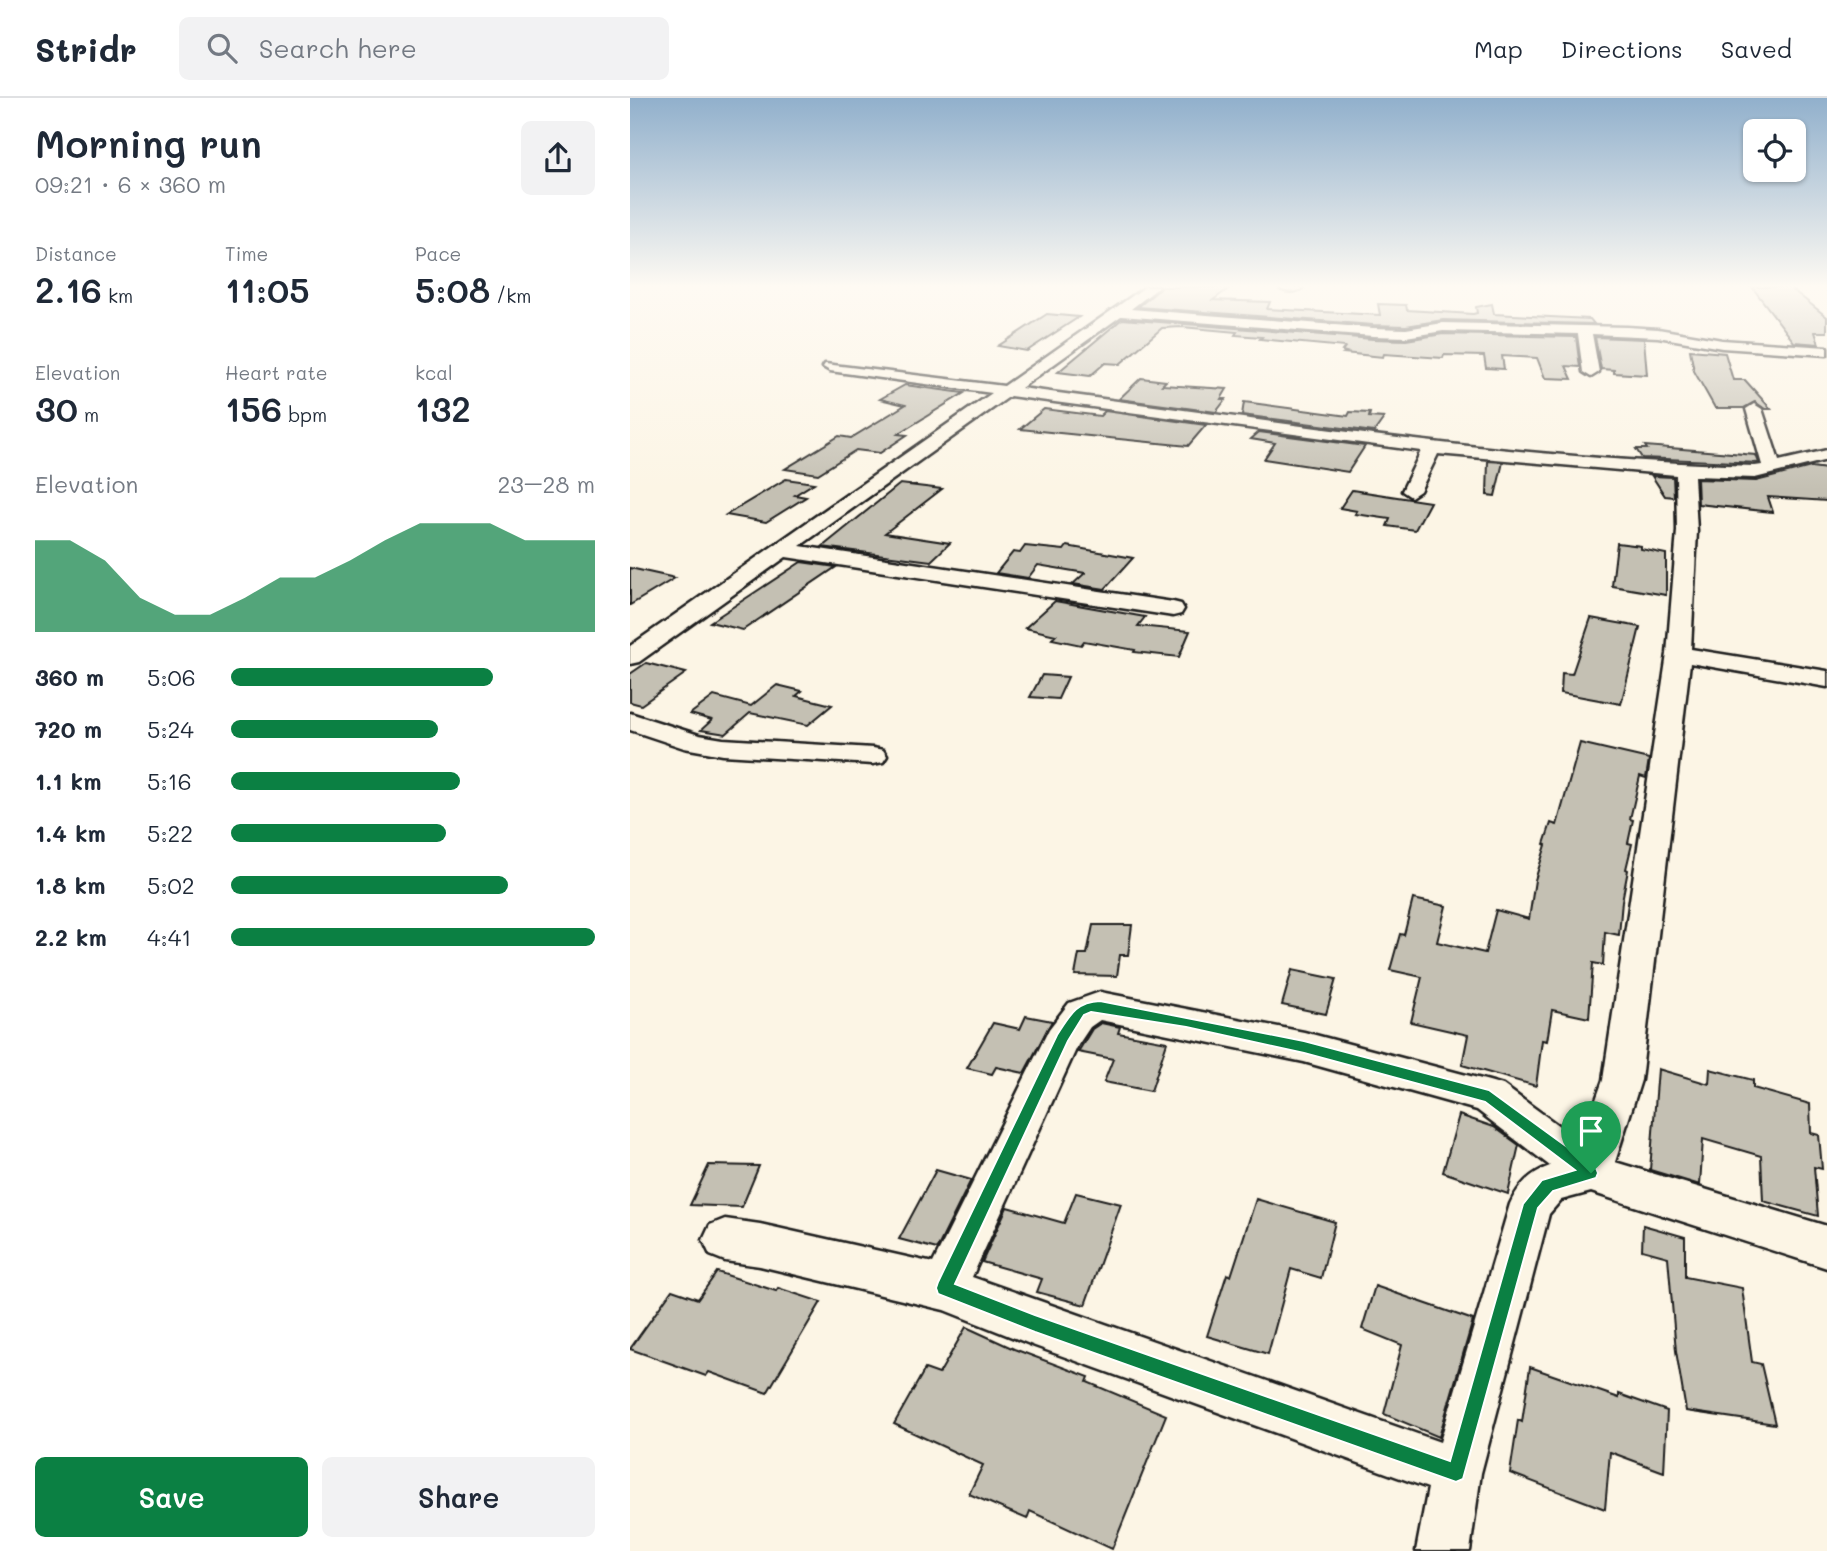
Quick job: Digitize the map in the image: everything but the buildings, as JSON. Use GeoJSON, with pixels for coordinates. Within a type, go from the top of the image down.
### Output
{"type":"FeatureCollection","features":[{"type":"Feature","properties":{"kind":"street"},"geometry":{"type":"LineString","coordinates":[[630,657],[1060,355]]}},
{"type":"Feature","properties":{"kind":"street"},"geometry":{"type":"LineString","coordinates":[[1588,355],[1591,372]]}},
{"type":"Feature","properties":{"kind":"street"},"geometry":{"type":"LineString","coordinates":[[830,367],[1007,393],[1296,428],[1431,449],[1685,470],[1755,472],[1827,455]]}},
{"type":"Feature","properties":{"kind":"street"},"geometry":{"type":"LineString","coordinates":[[1754,409],[1772,467]]}},
{"type":"Feature","properties":{"kind":"street"},"geometry":{"type":"LineString","coordinates":[[1411,491],[1431,449]]}},
{"type":"Feature","properties":{"kind":"street"},"geometry":{"type":"LineString","coordinates":[[1591,1173],[1622,1080],[1679,654],[1688,531],[1685,470]]}},
{"type":"Feature","properties":{"kind":"street"},"geometry":{"type":"LineString","coordinates":[[784,550],[1173,609]]}},
{"type":"Feature","properties":{"kind":"street"},"geometry":{"type":"LineString","coordinates":[[1679,654],[1827,679]]}},
{"type":"Feature","properties":{"kind":"street"},"geometry":{"type":"LineString","coordinates":[[630,721],[694,742],[723,747],[873,756]]}},
{"type":"Feature","properties":{"kind":"street"},"geometry":{"type":"LineString","coordinates":[[944,1288],[1062,1039],[1079,1012],[1100,1006],[1304,1047],[1489,1097],[1591,1173],[1827,1247]]}},
{"type":"Feature","properties":{"kind":"street"},"geometry":{"type":"LineString","coordinates":[[1443,1551],[1456,1473],[1531,1204],[1548,1185],[1591,1173]]}},
{"type":"Feature","properties":{"kind":"street"},"geometry":{"type":"LineString","coordinates":[[725,1240],[760,1245],[944,1288],[1035,1324],[1456,1473]]}},
{"type":"Feature","properties":{"kind":"route"},"geometry":{"type":"LineString","coordinates":[[1100,1006],[1304,1047],[1489,1097],[1591,1173],[1548,1185],[1531,1204],[1456,1473],[1035,1324],[944,1288],[1062,1039],[1079,1012],[1089,1007],[1100,1006]]}}]}
